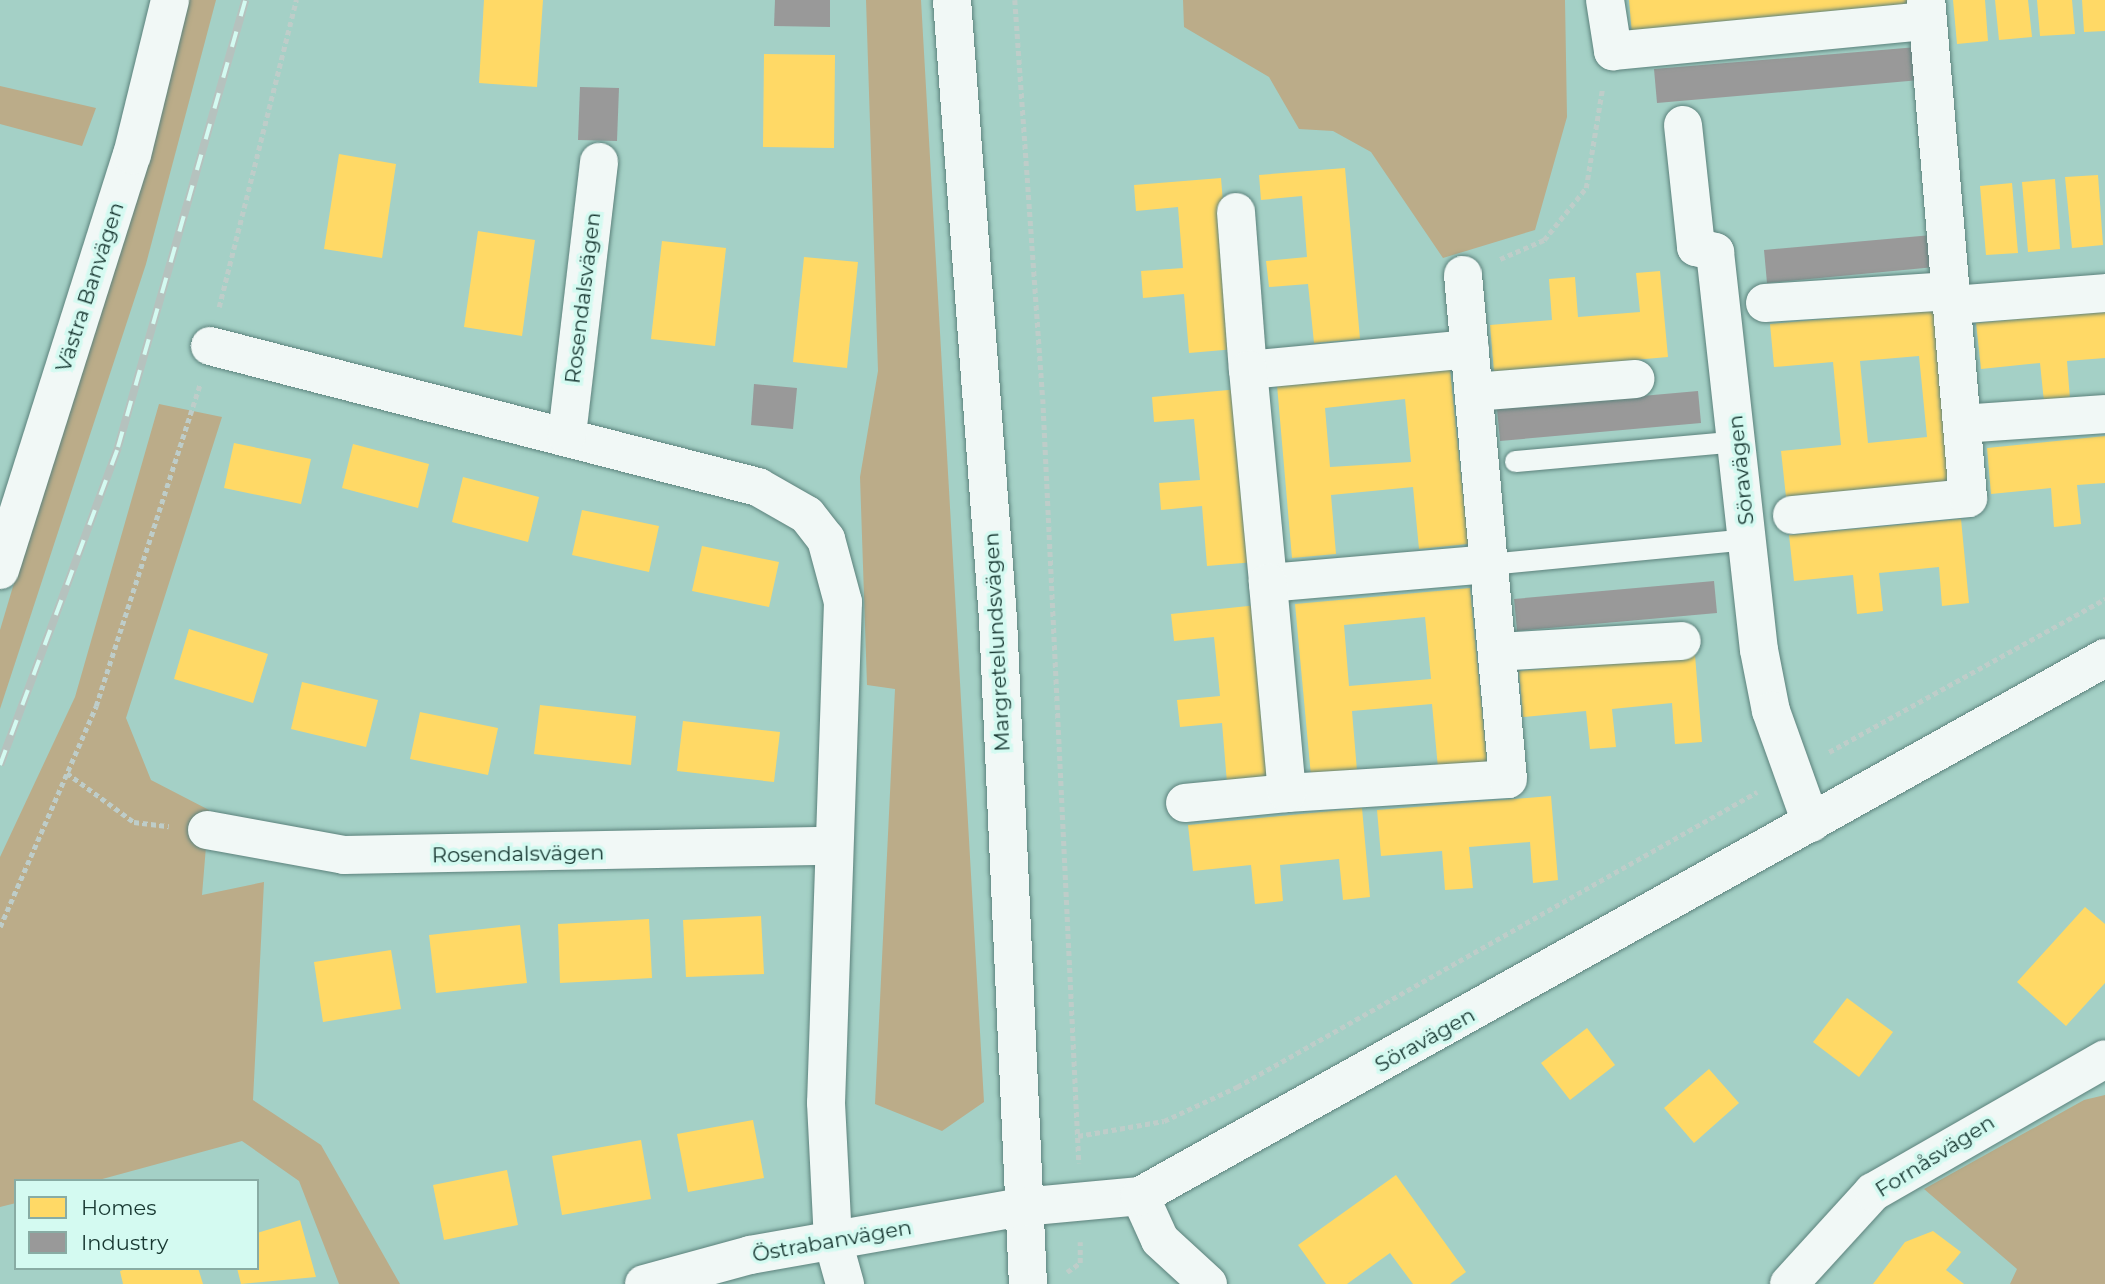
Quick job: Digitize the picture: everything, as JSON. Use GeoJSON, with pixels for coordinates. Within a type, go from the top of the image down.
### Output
{"type":"FeatureCollection","features":[{"type":"Feature","properties":{"kind":"street","name":"Västra Banvägen"},"geometry":{"type":"LineString","coordinates":[[0,570],[132,155],[170,0]]}},
{"type":"Feature","properties":{"kind":"street","name":"Margretelundsvägen"},"geometry":{"type":"LineString","coordinates":[[952,0],[998,619],[1022,1207],[1028,1284]]}},
{"type":"Feature","properties":{"kind":"street"},"geometry":{"type":"LineString","coordinates":[[1605,0],[1613,51],[1926,10],[1968,498],[1792,515]]}},
{"type":"Feature","properties":{"kind":"street","name":"Söravägen"},"geometry":{"type":"LineString","coordinates":[[1683,125],[1696,247],[1715,252],[1759,650],[1790,773],[1811,823]]}},
{"type":"Feature","properties":{"kind":"street","name":"Rosendalsvägen"},"geometry":{"type":"LineString","coordinates":[[567,435],[599,162]]}},
{"type":"Feature","properties":{"kind":"street"},"geometry":{"type":"LineString","coordinates":[[1237,212],[1248,370],[1287,793]]}},
{"type":"Feature","properties":{"kind":"street"},"geometry":{"type":"LineString","coordinates":[[1185,803],[1287,793],[1508,779],[1463,275]]}},
{"type":"Feature","properties":{"kind":"street"},"geometry":{"type":"LineString","coordinates":[[1765,303],[2105,293]]}},
{"type":"Feature","properties":{"kind":"street"},"geometry":{"type":"LineString","coordinates":[[209,346],[567,435],[758,487],[807,515],[826,539],[843,601],[830,846],[826,1103],[833,1241],[845,1284]]}},
{"type":"Feature","properties":{"kind":"street"},"geometry":{"type":"LineString","coordinates":[[1248,370],[1470,349]]}},
{"type":"Feature","properties":{"kind":"street"},"geometry":{"type":"LineString","coordinates":[[1474,392],[1635,379]]}},
{"type":"Feature","properties":{"kind":"street"},"geometry":{"type":"LineString","coordinates":[[1962,424],[2105,414]]}},
{"type":"Feature","properties":{"kind":"street"},"geometry":{"type":"LineString","coordinates":[[1268,583],[1489,564]]}},
{"type":"Feature","properties":{"kind":"street"},"geometry":{"type":"LineString","coordinates":[[1497,652],[1682,641]]}},
{"type":"Feature","properties":{"kind":"street","name":"Söravägen"},"geometry":{"type":"LineString","coordinates":[[1022,1207],[1140,1196],[2105,658]]}},
{"type":"Feature","properties":{"kind":"street","name":"Rosendalsvägen"},"geometry":{"type":"LineString","coordinates":[[208,830],[344,855],[830,846]]}},
{"type":"Feature","properties":{"kind":"street","name":"Fornåsvägen"},"geometry":{"type":"LineString","coordinates":[[1789,1284],[1872,1192],[2105,1059]]}},
{"type":"Feature","properties":{"kind":"street"},"geometry":{"type":"LineString","coordinates":[[1140,1196],[1160,1240],[1208,1284]]}},
{"type":"Feature","properties":{"kind":"street","name":"Östrabanvägen"},"geometry":{"type":"LineString","coordinates":[[644,1284],[833,1241],[1022,1207]]}},
{"type":"Feature","properties":{"kind":"lane"},"geometry":{"type":"LineString","coordinates":[[1515,461],[1738,441]]}},
{"type":"Feature","properties":{"kind":"lane"},"geometry":{"type":"LineString","coordinates":[[1489,564],[1748,539]]}},
{"type":"Feature","properties":{"kind":"path"},"geometry":{"type":"LineString","coordinates":[[0,927],[67,773],[186,439],[296,0]]}},
{"type":"Feature","properties":{"kind":"path"},"geometry":{"type":"LineString","coordinates":[[1015,0],[1043,399],[1080,1202]]}},
{"type":"Feature","properties":{"kind":"path"},"geometry":{"type":"LineString","coordinates":[[1463,275],[1544,240],[1586,188],[1611,41]]}},
{"type":"Feature","properties":{"kind":"path"},"geometry":{"type":"LineString","coordinates":[[1078,1136],[1164,1121],[1237,1087],[1790,773],[2105,599]]}},
{"type":"Feature","properties":{"kind":"path"},"geometry":{"type":"LineString","coordinates":[[67,773],[134,822],[208,830]]}},
{"type":"Feature","properties":{"kind":"shaded area"},"geometry":{"type":"Polygon","coordinates":[[[188,0],[216,0],[146,264],[0,709],[0,630],[188,0]]]}},
{"type":"Feature","properties":{"kind":"shaded area"},"geometry":{"type":"Polygon","coordinates":[[[866,0],[921,0],[984,1102],[942,1131],[875,1104],[895,689],[867,685],[860,477],[878,371],[866,0]]]}},
{"type":"Feature","properties":{"kind":"shaded area"},"geometry":{"type":"Polygon","coordinates":[[[1183,0],[1565,0],[1567,117],[1535,230],[1443,258],[1371,152],[1333,131],[1299,129],[1269,77],[1184,27],[1183,0]]]}},
{"type":"Feature","properties":{"kind":"shaded area"},"geometry":{"type":"Polygon","coordinates":[[[0,86],[96,108],[82,146],[0,124],[0,86]]]}},
{"type":"Feature","properties":{"kind":"shaded area"},"geometry":{"type":"Polygon","coordinates":[[[159,404],[222,417],[126,718],[151,780],[209,810],[202,895],[264,882],[253,1100],[321,1145],[400,1284],[339,1284],[299,1181],[242,1141],[102,1179],[14,1179],[14,1204],[0,1207],[0,857],[75,697],[159,404]]]}},
{"type":"Feature","properties":{"kind":"shaded area"},"geometry":{"type":"Polygon","coordinates":[[[2105,1095],[2105,1284],[2010,1284],[2017,1269],[1924,1189],[2084,1100],[2105,1095]]]}},
{"type":"Feature","properties":{"kind":"building: Homes"},"geometry":{"type":"Polygon","coordinates":[[[484,0],[543,0],[537,87],[479,83],[484,0]]]}},
{"type":"Feature","properties":{"kind":"building: Homes"},"geometry":{"type":"Polygon","coordinates":[[[1629,0],[1917,0],[1917,8],[1632,35],[1629,0]]]}},
{"type":"Feature","properties":{"kind":"building: Homes"},"geometry":{"type":"Polygon","coordinates":[[[1953,0],[1985,0],[1988,41],[1957,44],[1953,0]]]}},
{"type":"Feature","properties":{"kind":"building: Homes"},"geometry":{"type":"Polygon","coordinates":[[[1995,0],[2028,0],[2032,37],[1999,40],[1995,0]]]}},
{"type":"Feature","properties":{"kind":"building: Homes"},"geometry":{"type":"Polygon","coordinates":[[[2037,0],[2072,0],[2075,34],[2040,36],[2037,0]]]}},
{"type":"Feature","properties":{"kind":"building: Homes"},"geometry":{"type":"Polygon","coordinates":[[[2082,0],[2105,0],[2105,31],[2084,32],[2082,0]]]}},
{"type":"Feature","properties":{"kind":"building: Homes"},"geometry":{"type":"Polygon","coordinates":[[[764,54],[835,55],[834,148],[763,147],[764,54]]]}},
{"type":"Feature","properties":{"kind":"building: Homes"},"geometry":{"type":"Polygon","coordinates":[[[339,154],[396,164],[382,258],[324,249],[339,154]]]}},
{"type":"Feature","properties":{"kind":"building: Homes"},"geometry":{"type":"Polygon","coordinates":[[[1345,168],[1360,339],[1314,343],[1308,284],[1269,287],[1266,261],[1307,257],[1302,196],[1261,200],[1259,175],[1345,168]]]}},
{"type":"Feature","properties":{"kind":"building: Homes"},"geometry":{"type":"Polygon","coordinates":[[[2098,175],[2103,245],[2072,248],[2065,177],[2098,175]]]}},
{"type":"Feature","properties":{"kind":"building: Homes"},"geometry":{"type":"Polygon","coordinates":[[[1221,178],[1235,349],[1189,353],[1184,294],[1143,298],[1141,271],[1183,268],[1178,207],[1136,211],[1134,185],[1221,178]]]}},
{"type":"Feature","properties":{"kind":"building: Homes"},"geometry":{"type":"Polygon","coordinates":[[[2055,179],[2060,249],[2028,252],[2022,182],[2055,179]]]}},
{"type":"Feature","properties":{"kind":"building: Homes"},"geometry":{"type":"Polygon","coordinates":[[[2012,183],[2018,253],[1986,255],[1980,186],[2012,183]]]}},
{"type":"Feature","properties":{"kind":"building: Homes"},"geometry":{"type":"Polygon","coordinates":[[[478,231],[535,240],[522,336],[464,327],[478,231]]]}},
{"type":"Feature","properties":{"kind":"building: Homes"},"geometry":{"type":"Polygon","coordinates":[[[662,241],[726,248],[715,346],[651,339],[662,241]]]}},
{"type":"Feature","properties":{"kind":"building: Homes"},"geometry":{"type":"Polygon","coordinates":[[[804,257],[858,262],[847,368],[793,362],[804,257]]]}},
{"type":"Feature","properties":{"kind":"building: Homes"},"geometry":{"type":"Polygon","coordinates":[[[1660,271],[1668,357],[1494,372],[1490,325],[1552,320],[1549,279],[1575,277],[1578,317],[1640,312],[1636,273],[1660,271]]]}},
{"type":"Feature","properties":{"kind":"building: Homes"},"geometry":{"type":"Polygon","coordinates":[[[1942,308],[1958,481],[1786,497],[1781,451],[1841,445],[1833,362],[1774,367],[1770,324],[1942,308]],[[1919,356],[1860,361],[1868,443],[1927,437],[1919,356]]]}},
{"type":"Feature","properties":{"kind":"building: Homes"},"geometry":{"type":"Polygon","coordinates":[[[2105,311],[2105,358],[2067,361],[2070,399],[2044,402],[2040,363],[1981,369],[1976,323],[2105,311]]]}},
{"type":"Feature","properties":{"kind":"building: Homes"},"geometry":{"type":"Polygon","coordinates":[[[1450,369],[1468,544],[1419,549],[1413,487],[1331,495],[1336,554],[1292,558],[1277,385],[1450,369]],[[1405,399],[1325,408],[1330,467],[1411,462],[1405,399]]]}},
{"type":"Feature","properties":{"kind":"building: Homes"},"geometry":{"type":"Polygon","coordinates":[[[1239,389],[1255,562],[1207,566],[1202,506],[1161,510],[1159,483],[1200,480],[1194,419],[1154,422],[1152,397],[1239,389]]]}},
{"type":"Feature","properties":{"kind":"building: Homes"},"geometry":{"type":"Polygon","coordinates":[[[2105,436],[2105,483],[2077,485],[2081,524],[2054,527],[2051,488],[1991,494],[1987,448],[2105,436]]]}},
{"type":"Feature","properties":{"kind":"building: Homes"},"geometry":{"type":"Polygon","coordinates":[[[234,443],[311,459],[301,504],[224,488],[234,443]]]}},
{"type":"Feature","properties":{"kind":"building: Homes"},"geometry":{"type":"Polygon","coordinates":[[[353,444],[429,464],[418,508],[342,488],[353,444]]]}},
{"type":"Feature","properties":{"kind":"building: Homes"},"geometry":{"type":"Polygon","coordinates":[[[463,477],[539,497],[528,542],[452,522],[463,477]]]}},
{"type":"Feature","properties":{"kind":"building: Homes"},"geometry":{"type":"Polygon","coordinates":[[[582,510],[659,526],[649,572],[572,555],[582,510]]]}},
{"type":"Feature","properties":{"kind":"building: Homes"},"geometry":{"type":"Polygon","coordinates":[[[1961,519],[1969,603],[1942,606],[1939,567],[1879,573],[1883,611],[1857,614],[1853,575],[1794,581],[1789,535],[1961,519]]]}},
{"type":"Feature","properties":{"kind":"building: Homes"},"geometry":{"type":"Polygon","coordinates":[[[702,546],[779,562],[769,607],[692,591],[702,546]]]}},
{"type":"Feature","properties":{"kind":"building: Homes"},"geometry":{"type":"Polygon","coordinates":[[[1470,588],[1487,763],[1438,768],[1432,704],[1352,711],[1357,771],[1311,776],[1295,604],[1470,588]],[[1425,617],[1344,625],[1349,686],[1431,679],[1425,617]]]}},
{"type":"Feature","properties":{"kind":"building: Homes"},"geometry":{"type":"Polygon","coordinates":[[[1258,605],[1274,779],[1227,783],[1222,723],[1180,727],[1177,700],[1220,696],[1214,637],[1174,641],[1171,614],[1258,605]]]}},
{"type":"Feature","properties":{"kind":"building: Homes"},"geometry":{"type":"Polygon","coordinates":[[[189,629],[268,654],[253,703],[174,679],[189,629]]]}},
{"type":"Feature","properties":{"kind":"building: Homes"},"geometry":{"type":"Polygon","coordinates":[[[1695,655],[1702,742],[1675,744],[1672,703],[1612,709],[1616,747],[1590,749],[1586,711],[1523,717],[1519,671],[1695,655]]]}},
{"type":"Feature","properties":{"kind":"building: Homes"},"geometry":{"type":"Polygon","coordinates":[[[302,682],[378,700],[366,747],[291,729],[302,682]]]}},
{"type":"Feature","properties":{"kind":"building: Homes"},"geometry":{"type":"Polygon","coordinates":[[[540,705],[636,716],[631,765],[534,754],[540,705]]]}},
{"type":"Feature","properties":{"kind":"building: Homes"},"geometry":{"type":"Polygon","coordinates":[[[420,712],[498,728],[488,775],[410,759],[420,712]]]}},
{"type":"Feature","properties":{"kind":"building: Homes"},"geometry":{"type":"Polygon","coordinates":[[[683,721],[780,732],[774,782],[677,771],[683,721]]]}},
{"type":"Feature","properties":{"kind":"building: Homes"},"geometry":{"type":"Polygon","coordinates":[[[1551,796],[1558,880],[1533,883],[1530,842],[1469,847],[1473,888],[1445,890],[1442,851],[1381,856],[1377,810],[1551,796]]]}},
{"type":"Feature","properties":{"kind":"building: Homes"},"geometry":{"type":"Polygon","coordinates":[[[1362,808],[1370,897],[1343,900],[1339,859],[1280,865],[1283,901],[1255,904],[1251,865],[1193,871],[1188,825],[1362,808]]]}},
{"type":"Feature","properties":{"kind":"building: Homes"},"geometry":{"type":"Polygon","coordinates":[[[2085,907],[2105,924],[2105,983],[2066,1026],[2017,982],[2085,907]]]}},
{"type":"Feature","properties":{"kind":"building: Homes"},"geometry":{"type":"Polygon","coordinates":[[[761,916],[764,974],[686,977],[683,920],[761,916]]]}},
{"type":"Feature","properties":{"kind":"building: Homes"},"geometry":{"type":"Polygon","coordinates":[[[649,919],[652,978],[560,983],[558,924],[649,919]]]}},
{"type":"Feature","properties":{"kind":"building: Homes"},"geometry":{"type":"Polygon","coordinates":[[[520,925],[527,983],[436,993],[429,935],[520,925]]]}},
{"type":"Feature","properties":{"kind":"building: Homes"},"geometry":{"type":"Polygon","coordinates":[[[391,950],[401,1009],[323,1022],[314,962],[391,950]]]}},
{"type":"Feature","properties":{"kind":"building: Homes"},"geometry":{"type":"Polygon","coordinates":[[[1847,998],[1893,1032],[1859,1077],[1813,1042],[1847,998]]]}},
{"type":"Feature","properties":{"kind":"building: Homes"},"geometry":{"type":"Polygon","coordinates":[[[1587,1028],[1615,1065],[1570,1100],[1541,1063],[1587,1028]]]}},
{"type":"Feature","properties":{"kind":"building: Homes"},"geometry":{"type":"Polygon","coordinates":[[[1709,1069],[1739,1103],[1694,1143],[1664,1108],[1709,1069]]]}},
{"type":"Feature","properties":{"kind":"building: Homes"},"geometry":{"type":"Polygon","coordinates":[[[753,1120],[764,1178],[688,1192],[677,1134],[753,1120]]]}},
{"type":"Feature","properties":{"kind":"building: Homes"},"geometry":{"type":"Polygon","coordinates":[[[641,1140],[651,1199],[562,1215],[552,1156],[641,1140]]]}},
{"type":"Feature","properties":{"kind":"building: Homes"},"geometry":{"type":"Polygon","coordinates":[[[507,1170],[518,1225],[444,1240],[433,1185],[507,1170]]]}},
{"type":"Feature","properties":{"kind":"building: Homes"},"geometry":{"type":"Polygon","coordinates":[[[1396,1175],[1466,1272],[1450,1284],[1413,1284],[1390,1253],[1347,1284],[1326,1284],[1298,1245],[1396,1175]]]}},
{"type":"Feature","properties":{"kind":"building: Homes"},"geometry":{"type":"Polygon","coordinates":[[[300,1220],[316,1277],[241,1284],[238,1270],[259,1270],[259,1232],[300,1220]]]}},
{"type":"Feature","properties":{"kind":"building: Homes"},"geometry":{"type":"Polygon","coordinates":[[[1933,1231],[1961,1252],[1946,1270],[1964,1284],[1873,1284],[1905,1242],[1933,1231]]]}},
{"type":"Feature","properties":{"kind":"building: Homes"},"geometry":{"type":"Polygon","coordinates":[[[199,1270],[203,1284],[123,1284],[120,1271],[199,1270]]]}},
{"type":"Feature","properties":{"kind":"building: Industry"},"geometry":{"type":"Polygon","coordinates":[[[775,0],[830,0],[830,27],[774,26],[775,0]]]}},
{"type":"Feature","properties":{"kind":"building: Industry"},"geometry":{"type":"Polygon","coordinates":[[[1917,47],[1920,80],[1657,103],[1654,69],[1917,47]]]}},
{"type":"Feature","properties":{"kind":"building: Industry"},"geometry":{"type":"Polygon","coordinates":[[[580,87],[619,88],[617,141],[578,140],[580,87]]]}},
{"type":"Feature","properties":{"kind":"building: Industry"},"geometry":{"type":"Polygon","coordinates":[[[1932,235],[1935,267],[1767,283],[1764,250],[1932,235]]]}},
{"type":"Feature","properties":{"kind":"building: Industry"},"geometry":{"type":"Polygon","coordinates":[[[754,384],[797,388],[793,429],[751,425],[754,384]]]}},
{"type":"Feature","properties":{"kind":"building: Industry"},"geometry":{"type":"Polygon","coordinates":[[[1698,391],[1701,423],[1500,441],[1497,409],[1698,391]]]}},
{"type":"Feature","properties":{"kind":"building: Industry"},"geometry":{"type":"Polygon","coordinates":[[[1714,581],[1717,613],[1517,631],[1514,599],[1714,581]]]}},
{"type":"Feature","properties":{"kind":"railway"},"geometry":{"type":"LineString","coordinates":[[0,765],[118,447],[245,0]]}}]}
